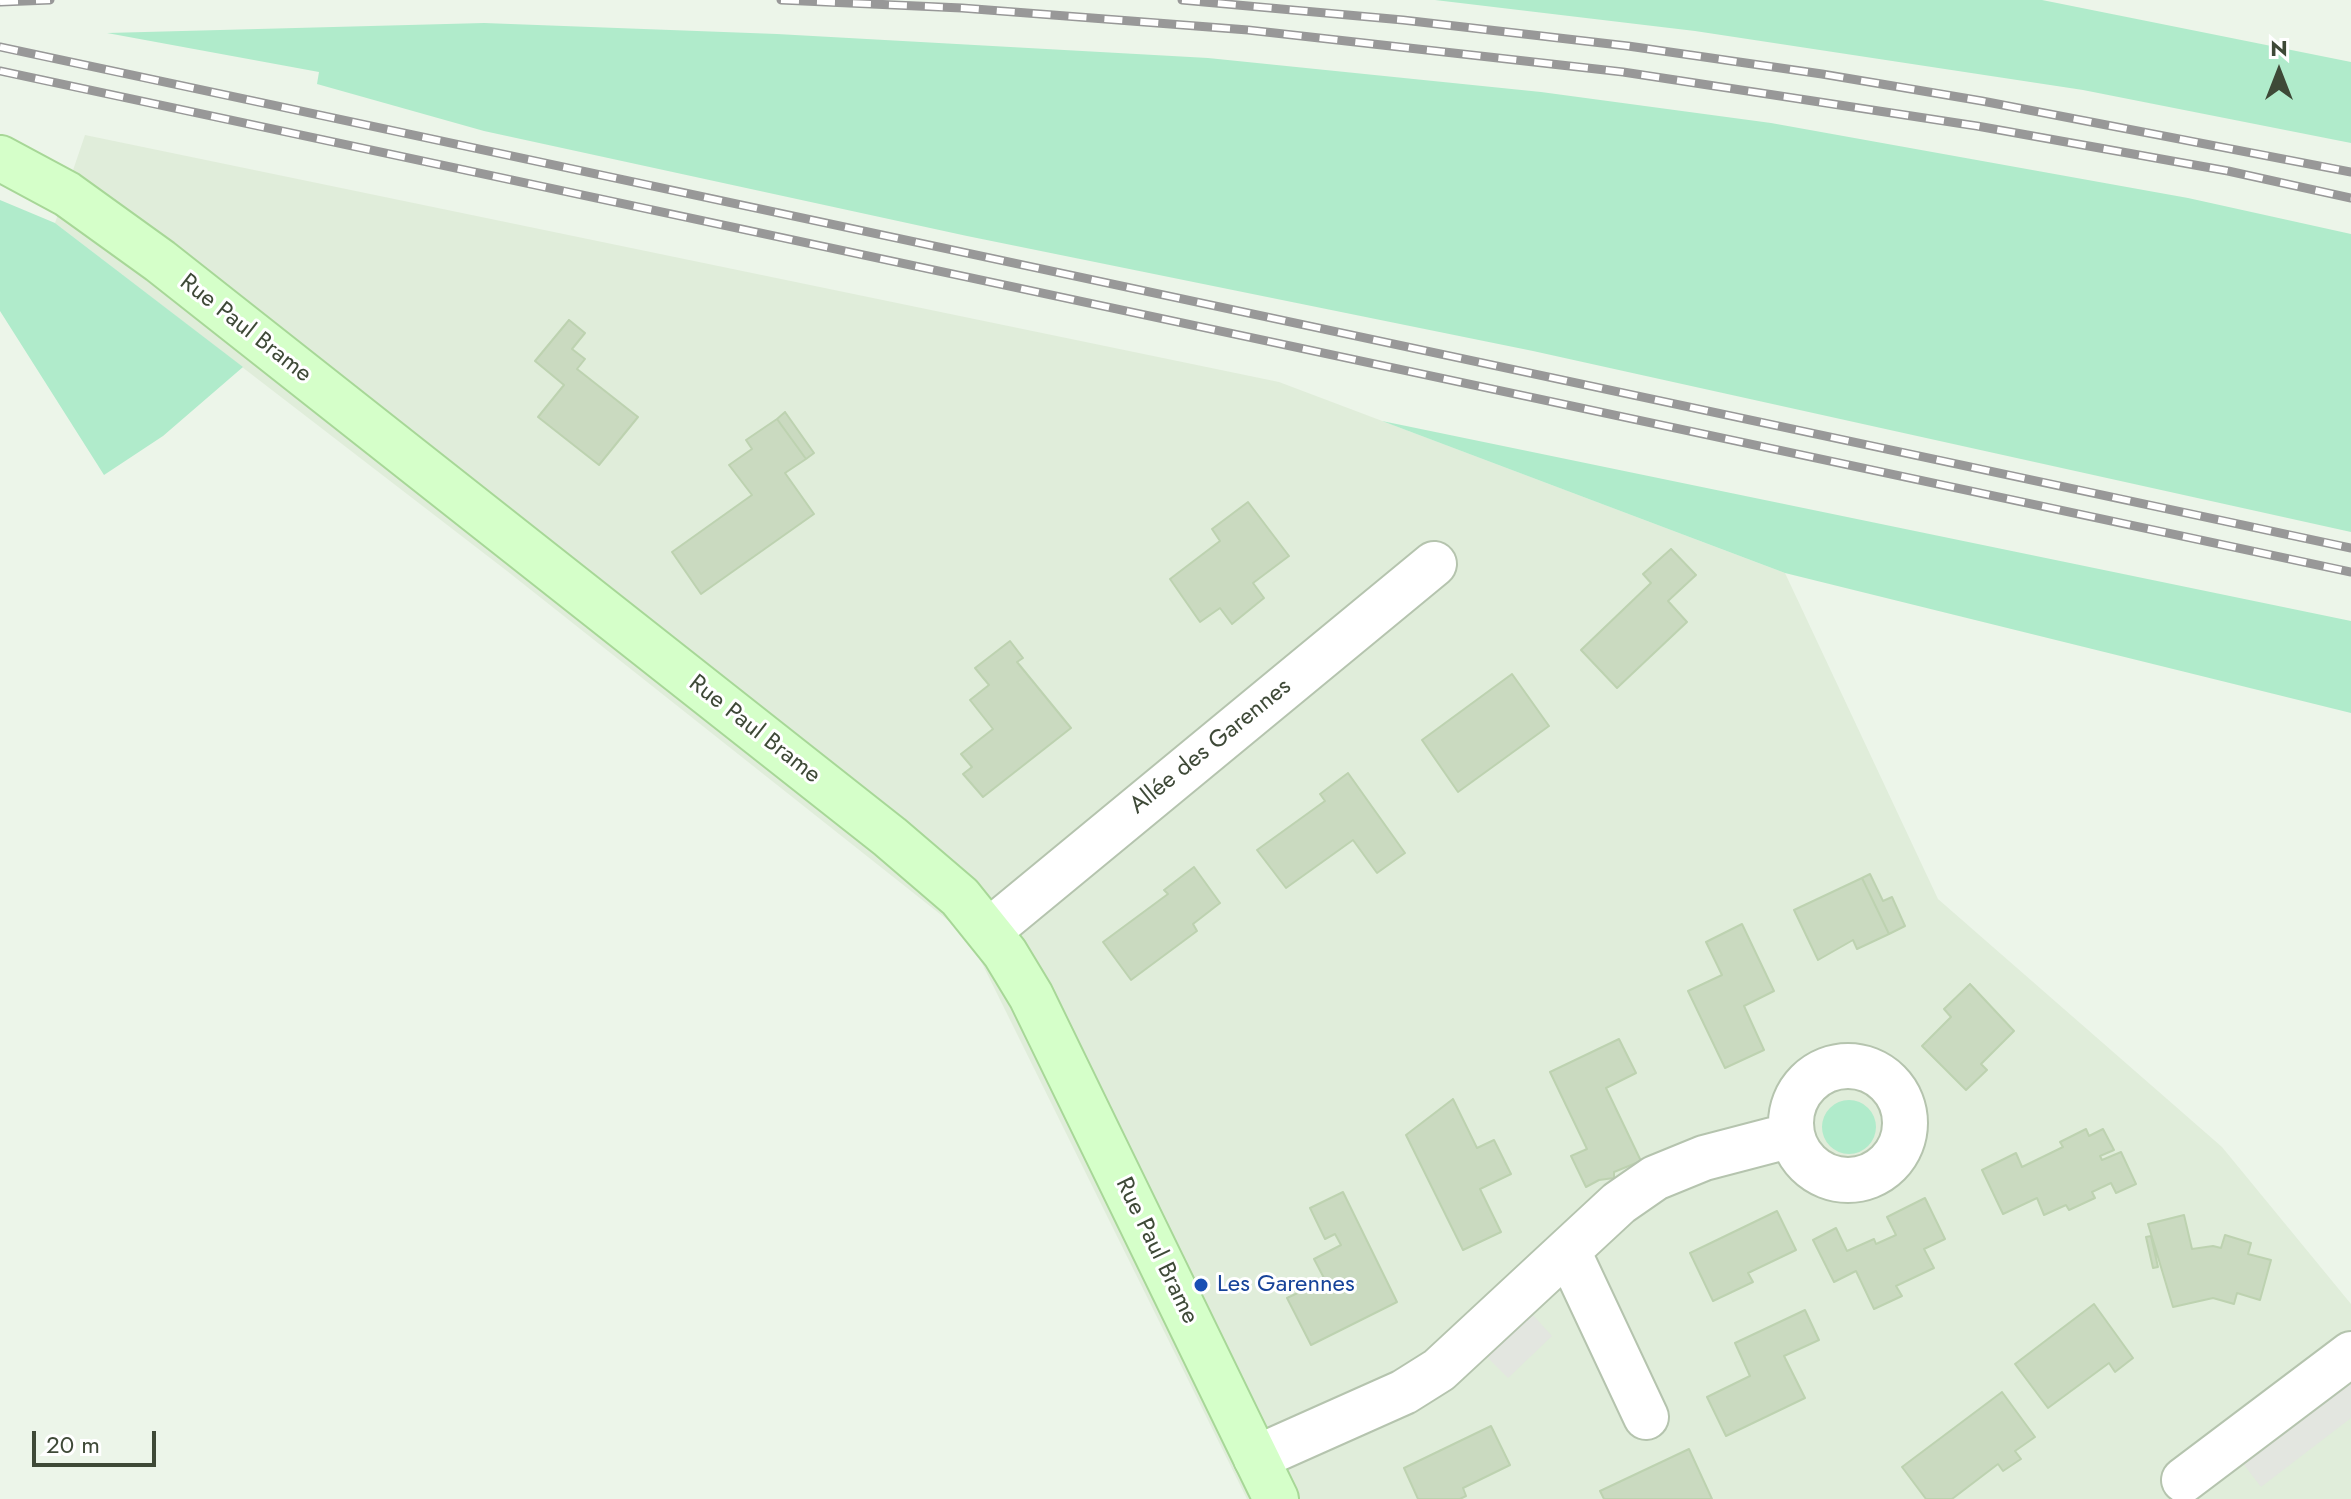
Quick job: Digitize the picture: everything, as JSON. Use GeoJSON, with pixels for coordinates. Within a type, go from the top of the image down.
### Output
{"type":"FeatureCollection","features":[{"type":"Feature","properties":{"kind":"street","name":"Rue Paul Brame"},"geometry":{"type":"LineString","coordinates":[[0,158],[67,194],[160,261],[919,860],[960,897],[989,931],[1036,1007],[1276,1499]]}},
{"type":"Feature","properties":{"kind":"street","name":"Allée des Garennes"},"geometry":{"type":"LineString","coordinates":[[989,931],[1434,564]]}},
{"type":"Feature","properties":{"kind":"street"},"geometry":{"type":"LineString","coordinates":[[1256,1458],[1418,1384],[1439,1370],[1619,1203],[1655,1178],[1704,1158],[1792,1135]]}},
{"type":"Feature","properties":{"kind":"street"},"geometry":{"type":"LineString","coordinates":[[1568,1251],[1646,1417]]}},
{"type":"Feature","properties":{"kind":"street"},"geometry":{"type":"LineString","coordinates":[[2178,1493],[2351,1354]]}},
{"type":"Feature","properties":{"kind":"shaded area"},"geometry":{"type":"Polygon","coordinates":[[[85,135],[1279,382],[1785,573],[1938,899],[2222,1147],[2351,1304],[2351,1499],[1247,1499],[969,937],[507,571],[55,223],[85,135]]]}},
{"type":"Feature","properties":{"kind":"shaded area"},"geometry":{"type":"Polygon","coordinates":[[[1531,1313],[1552,1336],[1508,1378],[1485,1355],[1531,1313]]]}},
{"type":"Feature","properties":{"kind":"shaded area"},"geometry":{"type":"Polygon","coordinates":[[[2351,1378],[2351,1418],[2261,1487],[2242,1462],[2351,1378]]]}},
{"type":"Feature","properties":{"kind":"green space"},"geometry":{"type":"Polygon","coordinates":[[[1435,0],[2042,0],[2351,62],[2351,143],[2083,90],[1695,31],[1435,0]]]}},
{"type":"Feature","properties":{"kind":"green space"},"geometry":{"type":"Polygon","coordinates":[[[484,23],[777,34],[1208,58],[1541,92],[1771,123],[2188,198],[2351,234],[2351,532],[1533,351],[967,236],[484,131],[317,84],[319,72],[107,33],[484,23]]]}},
{"type":"Feature","properties":{"kind":"green space"},"geometry":{"type":"Polygon","coordinates":[[[0,200],[55,223],[243,367],[163,436],[104,475],[0,311],[0,200]]]}},
{"type":"Feature","properties":{"kind":"green space"},"geometry":{"type":"Polygon","coordinates":[[[1382,421],[2351,621],[2351,713],[1785,573],[1382,421]]]}},
{"type":"Feature","properties":{"kind":"green space"},"geometry":{"type":"Polygon","coordinates":[[[1849,1100],[1860,1102],[1868,1108],[1874,1116],[1874,1138],[1868,1146],[1860,1152],[1849,1154],[1838,1152],[1830,1146],[1824,1138],[1822,1127],[1824,1116],[1830,1108],[1838,1102],[1849,1100]]]}},
{"type":"Feature","properties":{"kind":"building"},"geometry":{"type":"Polygon","coordinates":[[[569,320],[585,333],[572,349],[585,359],[577,369],[638,417],[599,465],[538,417],[564,385],[535,361],[569,320]]]}},
{"type":"Feature","properties":{"kind":"building"},"geometry":{"type":"Polygon","coordinates":[[[785,412],[814,453],[806,459],[777,419],[785,412]]]}},
{"type":"Feature","properties":{"kind":"building"},"geometry":{"type":"Polygon","coordinates":[[[777,419],[806,459],[785,473],[814,514],[701,594],[672,552],[752,495],[729,465],[752,449],[746,440],[777,419]]]}},
{"type":"Feature","properties":{"kind":"building"},"geometry":{"type":"Polygon","coordinates":[[[1248,502],[1289,556],[1253,583],[1264,598],[1232,624],[1220,608],[1200,622],[1170,579],[1220,541],[1212,529],[1248,502]]]}},
{"type":"Feature","properties":{"kind":"building"},"geometry":{"type":"Polygon","coordinates":[[[1671,549],[1696,575],[1668,601],[1687,622],[1617,688],[1581,650],[1651,583],[1643,574],[1671,549]]]}},
{"type":"Feature","properties":{"kind":"building"},"geometry":{"type":"Polygon","coordinates":[[[1010,641],[1023,658],[1017,662],[1071,728],[983,797],[963,774],[972,767],[961,754],[993,729],[970,700],[989,685],[975,668],[1010,641]]]}},
{"type":"Feature","properties":{"kind":"building"},"geometry":{"type":"Polygon","coordinates":[[[1512,674],[1549,726],[1458,792],[1422,740],[1512,674]]]}},
{"type":"Feature","properties":{"kind":"building"},"geometry":{"type":"Polygon","coordinates":[[[1348,773],[1405,853],[1377,873],[1353,840],[1286,888],[1257,850],[1325,801],[1320,794],[1348,773]]]}},
{"type":"Feature","properties":{"kind":"building"},"geometry":{"type":"Polygon","coordinates":[[[1194,867],[1220,903],[1193,924],[1197,931],[1131,980],[1103,942],[1168,894],[1164,890],[1194,867]]]}},
{"type":"Feature","properties":{"kind":"building"},"geometry":{"type":"Polygon","coordinates":[[[1870,874],[1883,901],[1892,897],[1905,926],[1889,934],[1862,878],[1870,874]]]}},
{"type":"Feature","properties":{"kind":"building"},"geometry":{"type":"Polygon","coordinates":[[[1862,878],[1889,934],[1857,949],[1853,940],[1818,960],[1794,910],[1862,878]]]}},
{"type":"Feature","properties":{"kind":"building"},"geometry":{"type":"Polygon","coordinates":[[[1742,924],[1774,991],[1744,1006],[1764,1050],[1725,1068],[1688,991],[1722,975],[1706,942],[1742,924]]]}},
{"type":"Feature","properties":{"kind":"building"},"geometry":{"type":"Polygon","coordinates":[[[1970,984],[2014,1031],[1981,1064],[1987,1070],[1966,1090],[1922,1046],[1951,1017],[1944,1009],[1970,984]]]}},
{"type":"Feature","properties":{"kind":"building"},"geometry":{"type":"Polygon","coordinates":[[[1619,1039],[1636,1073],[1606,1088],[1641,1161],[1614,1172],[1614,1178],[1599,1180],[1586,1187],[1571,1156],[1587,1149],[1550,1072],[1619,1039]]]}},
{"type":"Feature","properties":{"kind":"building"},"geometry":{"type":"Polygon","coordinates":[[[1453,1099],[1477,1148],[1494,1140],[1511,1174],[1480,1189],[1501,1232],[1463,1250],[1406,1135],[1453,1099]]]}},
{"type":"Feature","properties":{"kind":"building"},"geometry":{"type":"Polygon","coordinates":[[[2086,1129],[2089,1136],[2103,1129],[2114,1150],[2100,1156],[2102,1160],[2121,1152],[2136,1184],[2116,1193],[2111,1183],[2092,1192],[2095,1198],[2069,1210],[2066,1205],[2044,1215],[2037,1198],[2003,1214],[1982,1170],[2016,1153],[2022,1167],[2063,1147],[2060,1142],[2086,1129]]]}},
{"type":"Feature","properties":{"kind":"building"},"geometry":{"type":"Polygon","coordinates":[[[1343,1192],[1397,1302],[1311,1345],[1287,1298],[1325,1280],[1314,1259],[1341,1245],[1335,1234],[1325,1239],[1310,1208],[1343,1192]]]}},
{"type":"Feature","properties":{"kind":"building"},"geometry":{"type":"Polygon","coordinates":[[[1925,1198],[1945,1239],[1924,1249],[1934,1268],[1896,1286],[1902,1296],[1874,1309],[1856,1271],[1834,1282],[1813,1240],[1836,1228],[1847,1251],[1874,1239],[1876,1244],[1896,1235],[1887,1217],[1925,1198]]]}},
{"type":"Feature","properties":{"kind":"building"},"geometry":{"type":"Polygon","coordinates":[[[1777,1211],[1796,1250],[1748,1273],[1753,1282],[1713,1301],[1690,1253],[1777,1211]]]}},
{"type":"Feature","properties":{"kind":"building"},"geometry":{"type":"Polygon","coordinates":[[[2184,1215],[2192,1249],[2221,1248],[2225,1235],[2251,1243],[2248,1254],[2271,1260],[2260,1300],[2237,1293],[2234,1304],[2213,1298],[2173,1307],[2148,1224],[2184,1215]]]}},
{"type":"Feature","properties":{"kind":"building"},"geometry":{"type":"Polygon","coordinates":[[[2151,1236],[2158,1267],[2153,1268],[2146,1237],[2151,1236]]]}},
{"type":"Feature","properties":{"kind":"building"},"geometry":{"type":"Polygon","coordinates":[[[2094,1304],[2133,1358],[2115,1372],[2109,1363],[2048,1408],[2015,1364],[2094,1304]]]}},
{"type":"Feature","properties":{"kind":"building"},"geometry":{"type":"Polygon","coordinates":[[[1805,1310],[1819,1340],[1784,1356],[1805,1398],[1726,1436],[1707,1397],[1750,1376],[1735,1343],[1805,1310]]]}},
{"type":"Feature","properties":{"kind":"building"},"geometry":{"type":"Polygon","coordinates":[[[2002,1392],[2035,1437],[2015,1451],[2021,1459],[2003,1471],[1998,1464],[1952,1499],[1926,1499],[1902,1467],[2002,1392]]]}},
{"type":"Feature","properties":{"kind":"building"},"geometry":{"type":"Polygon","coordinates":[[[1491,1426],[1510,1465],[1463,1488],[1466,1496],[1460,1499],[1418,1499],[1404,1468],[1491,1426]]]}},
{"type":"Feature","properties":{"kind":"building"},"geometry":{"type":"Polygon","coordinates":[[[1689,1449],[1712,1499],[1604,1499],[1600,1491],[1689,1449]]]}},
{"type":"Feature","properties":{"kind":"railway"},"geometry":{"type":"LineString","coordinates":[[0,2],[50,0]]}},
{"type":"Feature","properties":{"kind":"railway"},"geometry":{"type":"LineString","coordinates":[[781,0],[962,8],[1248,30],[1623,72],[1977,126],[2228,171],[2351,198]]}},
{"type":"Feature","properties":{"kind":"railway"},"geometry":{"type":"LineString","coordinates":[[1182,0],[1403,20],[1628,46],[1822,74],[1982,101],[2351,172]]}},
{"type":"Feature","properties":{"kind":"railway"},"geometry":{"type":"LineString","coordinates":[[0,47],[2351,548]]}},
{"type":"Feature","properties":{"kind":"railway"},"geometry":{"type":"LineString","coordinates":[[0,71],[2351,572]]}},
{"type":"Feature","properties":{"kind":"place","name":"Les Garennes"},"geometry":{"type":"Point","coordinates":[1201,1285]}}]}
